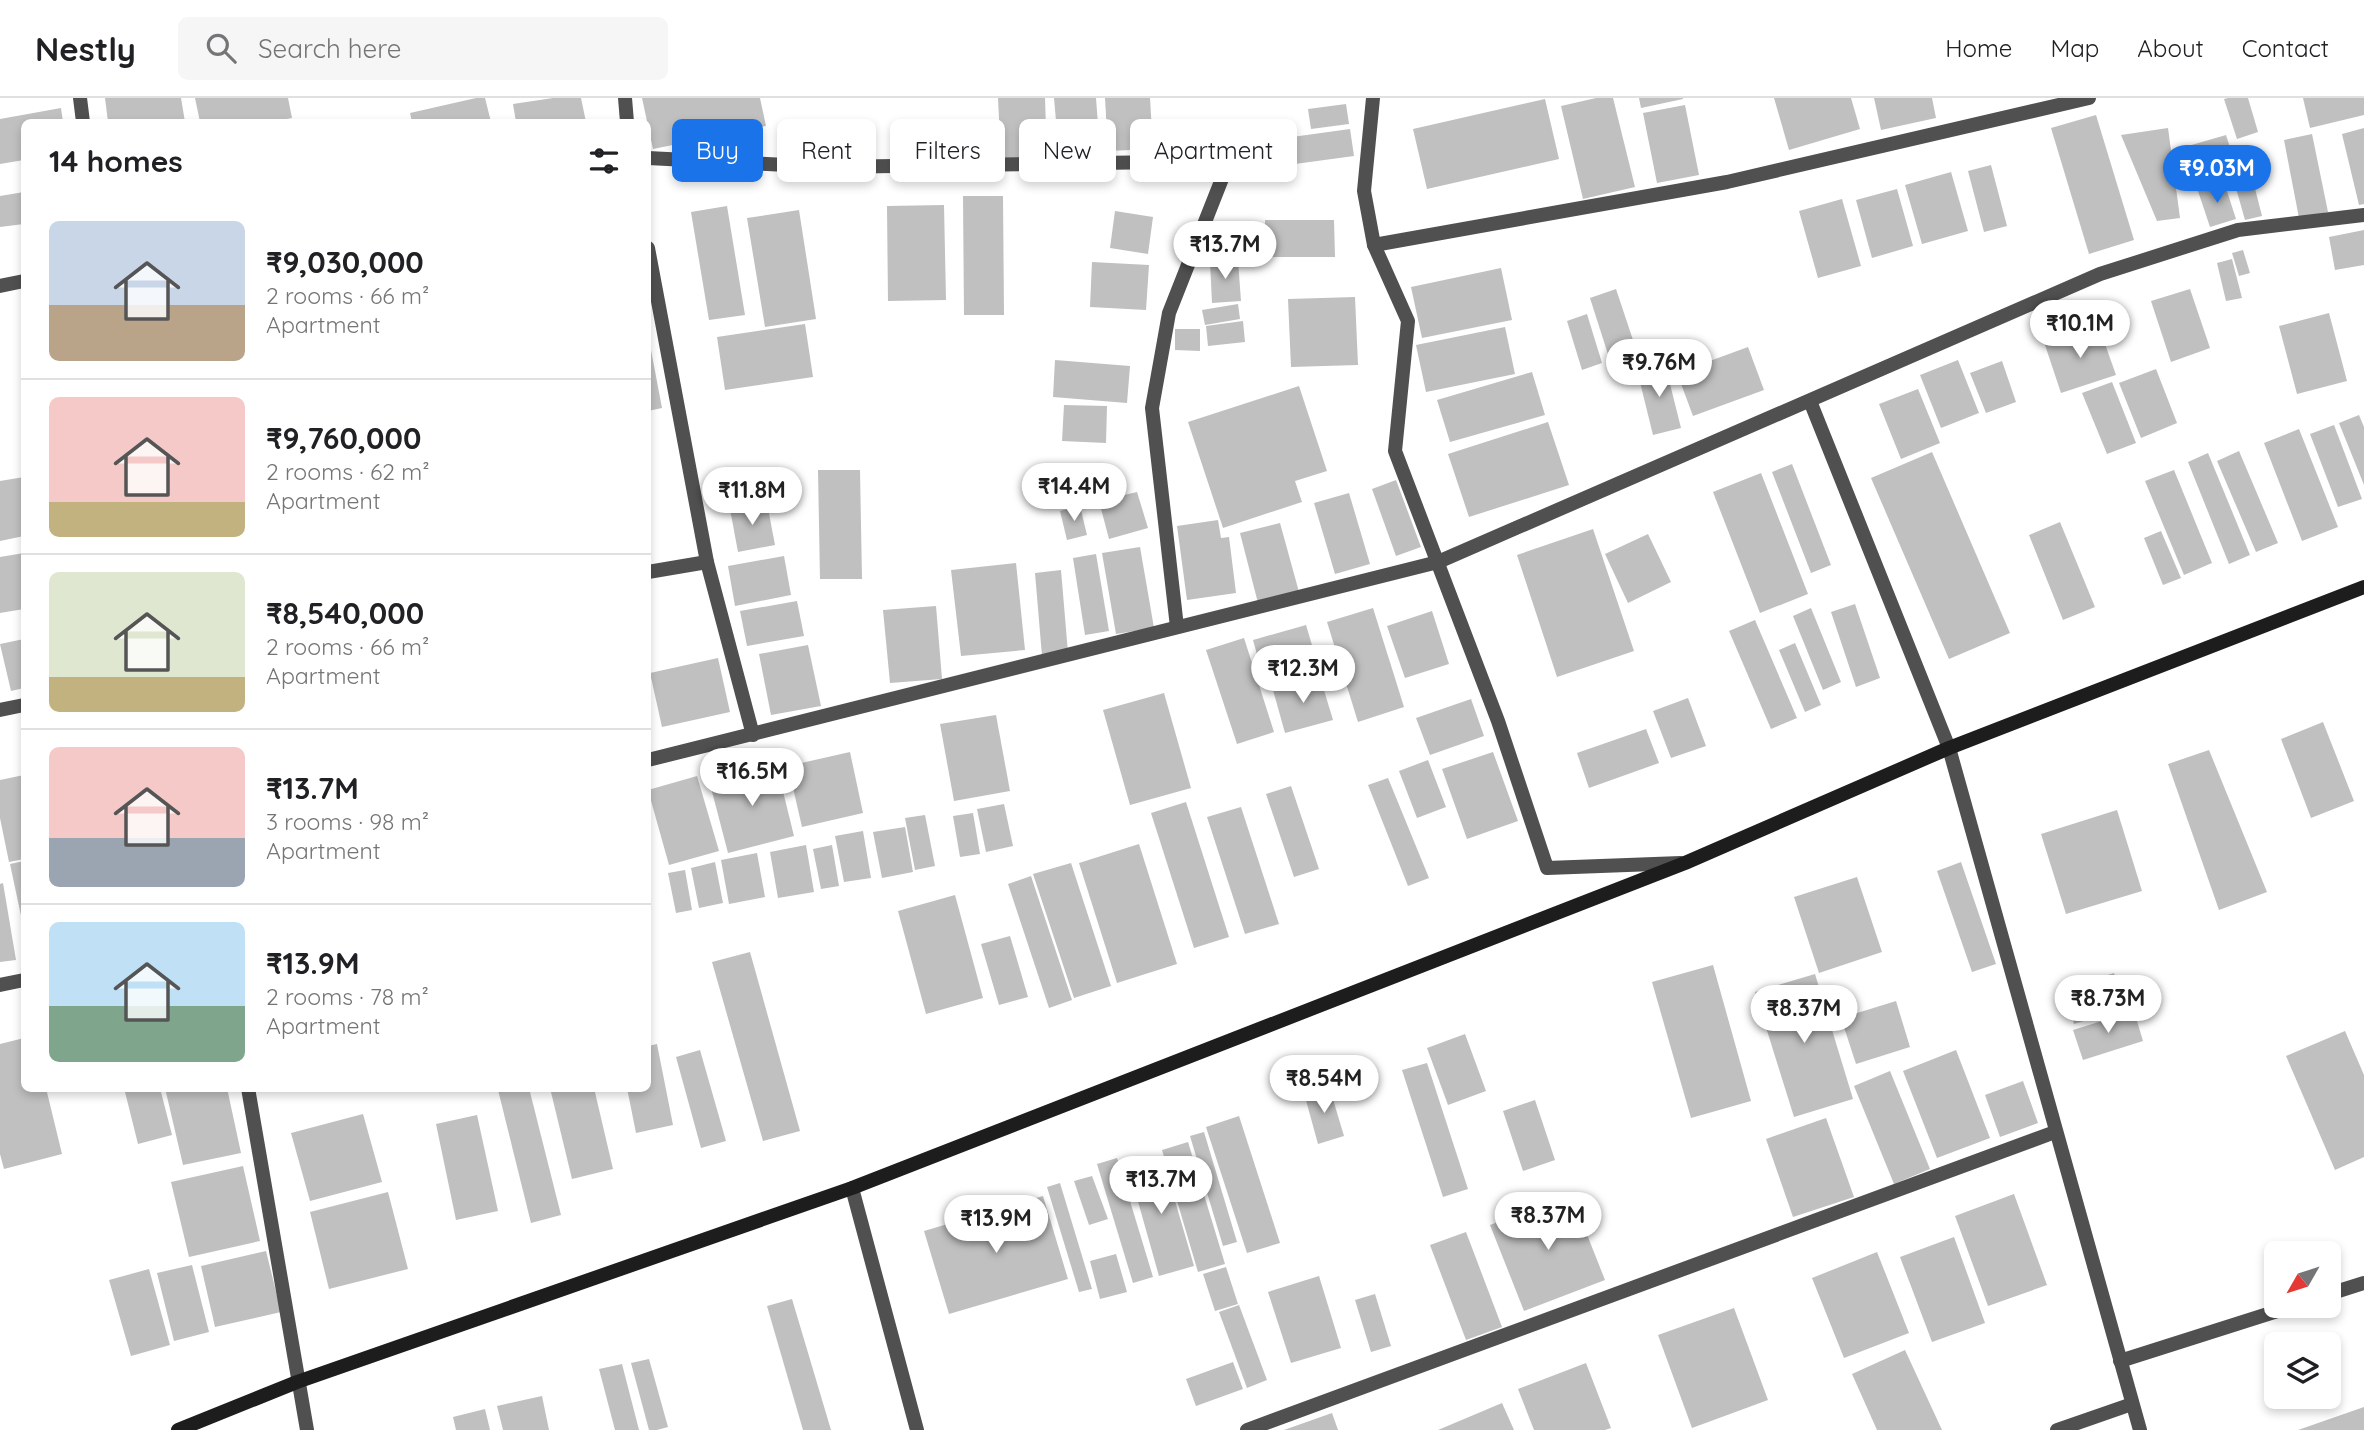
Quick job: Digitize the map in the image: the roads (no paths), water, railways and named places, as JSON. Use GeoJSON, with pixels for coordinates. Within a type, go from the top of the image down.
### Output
{"type":"FeatureCollection","features":[{"type":"Feature","properties":{"kind":"main road"},"geometry":{"type":"LineString","coordinates":[[178,1430],[297,1382],[852,1188],[1685,863],[1949,748],[2364,587]]}},
{"type":"Feature","properties":{"kind":"street"},"geometry":{"type":"LineString","coordinates":[[80,98],[83,119]]}},
{"type":"Feature","properties":{"kind":"street"},"geometry":{"type":"LineString","coordinates":[[625,98],[627,119]]}},
{"type":"Feature","properties":{"kind":"street"},"geometry":{"type":"LineString","coordinates":[[1373,98],[1364,191],[1374,245],[1408,321],[1395,451],[1499,721],[1547,868],[1685,863]]}},
{"type":"Feature","properties":{"kind":"street"},"geometry":{"type":"LineString","coordinates":[[1374,245],[1727,182],[2089,98]]}},
{"type":"Feature","properties":{"kind":"street"},"geometry":{"type":"LineString","coordinates":[[651,158],[825,167],[1229,161],[1169,313],[1152,408],[1177,627]]}},
{"type":"Feature","properties":{"kind":"street"},"geometry":{"type":"LineString","coordinates":[[651,759],[1438,562],[2100,274],[2238,230],[2364,215]]}},
{"type":"Feature","properties":{"kind":"street"},"geometry":{"type":"LineString","coordinates":[[651,264],[707,562],[753,735]]}},
{"type":"Feature","properties":{"kind":"street"},"geometry":{"type":"LineString","coordinates":[[0,286],[21,282]]}},
{"type":"Feature","properties":{"kind":"street"},"geometry":{"type":"LineString","coordinates":[[1810,401],[1949,748],[2140,1430]]}},
{"type":"Feature","properties":{"kind":"street"},"geometry":{"type":"LineString","coordinates":[[651,571],[707,562]]}},
{"type":"Feature","properties":{"kind":"street"},"geometry":{"type":"LineString","coordinates":[[0,710],[21,706]]}},
{"type":"Feature","properties":{"kind":"street"},"geometry":{"type":"LineString","coordinates":[[0,985],[21,981]]}},
{"type":"Feature","properties":{"kind":"street"},"geometry":{"type":"LineString","coordinates":[[249,1092],[307,1430]]}},
{"type":"Feature","properties":{"kind":"street"},"geometry":{"type":"LineString","coordinates":[[1247,1430],[2055,1132]]}},
{"type":"Feature","properties":{"kind":"street"},"geometry":{"type":"LineString","coordinates":[[852,1188],[917,1430]]}},
{"type":"Feature","properties":{"kind":"street"},"geometry":{"type":"LineString","coordinates":[[2342,1290],[2364,1283]]}},
{"type":"Feature","properties":{"kind":"street"},"geometry":{"type":"LineString","coordinates":[[2120,1361],[2264,1315]]}},
{"type":"Feature","properties":{"kind":"street"},"geometry":{"type":"LineString","coordinates":[[2057,1430],[2132,1404]]}}]}
